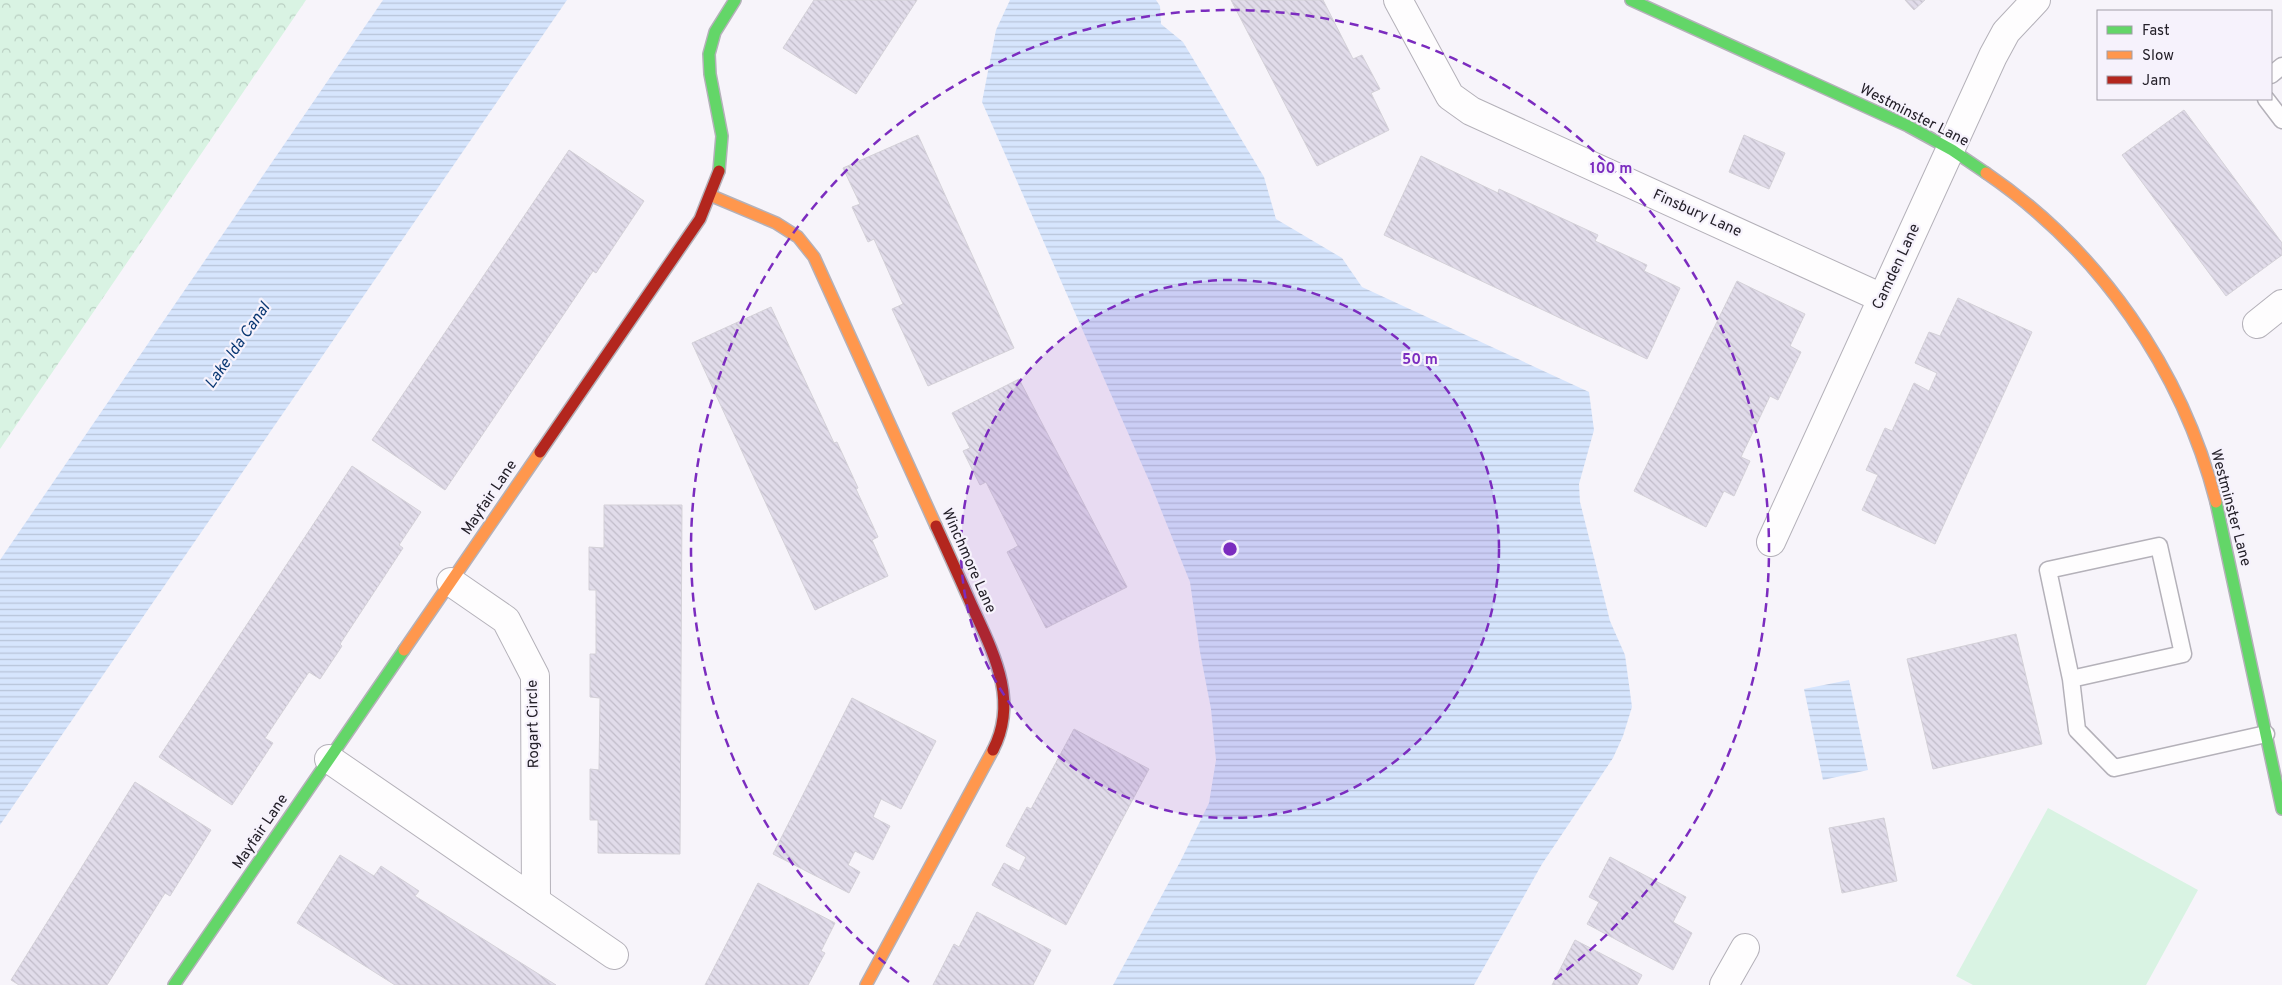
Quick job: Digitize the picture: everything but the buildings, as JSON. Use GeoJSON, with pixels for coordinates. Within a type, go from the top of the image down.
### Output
{"type":"FeatureCollection","features":[{"type":"Feature","properties":{"kind":"street","name":"Mayfair Lane"},"geometry":{"type":"LineString","coordinates":[[174,985],[700,218],[712,196],[719,172],[722,147],[721,122],[708,70],[711,43],[722,20],[735,0]]}},
{"type":"Feature","properties":{"kind":"street","name":"Finsbury Lane"},"geometry":{"type":"LineString","coordinates":[[1398,0],[1450,96],[1471,111],[1882,298]]}},
{"type":"Feature","properties":{"kind":"street","name":"Westminster Lane"},"geometry":{"type":"LineString","coordinates":[[1631,0],[1904,124],[1950,149],[2015,192],[2073,245],[2108,284],[2156,356],[2177,394],[2206,466],[2274,733],[2282,809]]}},
{"type":"Feature","properties":{"kind":"street","name":"Camden Lane"},"geometry":{"type":"LineString","coordinates":[[1771,542],[1993,56],[2006,32],[2036,0]]}},
{"type":"Feature","properties":{"kind":"street","name":"Winchmore Lane"},"geometry":{"type":"LineString","coordinates":[[712,196],[776,223],[798,236],[814,256],[997,660],[1005,686],[1005,711],[1000,736],[866,985]]}},
{"type":"Feature","properties":{"kind":"street"},"geometry":{"type":"LineString","coordinates":[[2257,324],[2282,304]]}},
{"type":"Feature","properties":{"kind":"street","name":"Rogart Circle"},"geometry":{"type":"LineString","coordinates":[[450,582],[506,620],[535,676],[536,901]]}},
{"type":"Feature","properties":{"kind":"street"},"geometry":{"type":"LineString","coordinates":[[329,759],[614,955]]}},
{"type":"Feature","properties":{"kind":"street"},"geometry":{"type":"LineString","coordinates":[[1724,985],[1745,948]]}},
{"type":"Feature","properties":{"kind":"lane"},"geometry":{"type":"LineString","coordinates":[[2272,74],[2282,66]]}},
{"type":"Feature","properties":{"kind":"lane"},"geometry":{"type":"LineString","coordinates":[[2267,100],[2282,120]]}},
{"type":"Feature","properties":{"kind":"lane"},"geometry":{"type":"LineString","coordinates":[[2071,679],[2183,654],[2159,546],[2048,570],[2071,679],[2077,730],[2114,768],[2274,733]]}},
{"type":"Feature","properties":{"kind":"green space"},"geometry":{"type":"Polygon","coordinates":[[[0,0],[306,0],[0,449],[0,0]]]}},
{"type":"Feature","properties":{"kind":"green space"},"geometry":{"type":"Polygon","coordinates":[[[2048,808],[2198,890],[2146,985],[1973,985],[1956,976],[2048,808]]]}},
{"type":"Feature","properties":{"kind":"water","name":"Lake Ida Canal"},"geometry":{"type":"Polygon","coordinates":[[[383,0],[567,0],[0,825],[0,560],[383,0]]]}},
{"type":"Feature","properties":{"kind":"water"},"geometry":{"type":"Polygon","coordinates":[[[1010,0],[1156,0],[1160,6],[1161,24],[1183,42],[1264,177],[1276,219],[1342,258],[1362,287],[1589,392],[1594,430],[1579,484],[1580,502],[1610,621],[1625,655],[1632,707],[1623,736],[1613,758],[1542,864],[1474,985],[1113,985],[1180,862],[1209,803],[1216,760],[1211,709],[1200,652],[1190,582],[1151,485],[982,102],[996,30],[1010,0]]]}},
{"type":"Feature","properties":{"kind":"water"},"geometry":{"type":"Polygon","coordinates":[[[1849,680],[1868,770],[1823,780],[1804,689],[1849,680]]]}},
{"type":"Feature","properties":{"kind":"traffic: fast"},"geometry":{"type":"LineString","coordinates":[[719,171],[722,136],[710,74],[709,54],[715,32],[735,0]]}},
{"type":"Feature","properties":{"kind":"traffic: fast"},"geometry":{"type":"LineString","coordinates":[[1631,0],[1908,126],[1952,150],[1986,173]]}},
{"type":"Feature","properties":{"kind":"traffic: fast"},"geometry":{"type":"LineString","coordinates":[[2216,502],[2282,809]]}},
{"type":"Feature","properties":{"kind":"traffic: fast"},"geometry":{"type":"LineString","coordinates":[[174,985],[404,650]]}},
{"type":"Feature","properties":{"kind":"traffic: slow"},"geometry":{"type":"LineString","coordinates":[[1986,173],[2027,204],[2065,238],[2131,316],[2158,360],[2182,405],[2201,453],[2216,502]]}},
{"type":"Feature","properties":{"kind":"traffic: slow"},"geometry":{"type":"LineString","coordinates":[[712,196],[776,223],[798,237],[814,257],[936,526]]}},
{"type":"Feature","properties":{"kind":"traffic: slow"},"geometry":{"type":"LineString","coordinates":[[404,650],[540,452]]}},
{"type":"Feature","properties":{"kind":"traffic: slow"},"geometry":{"type":"LineString","coordinates":[[866,985],[993,750]]}},
{"type":"Feature","properties":{"kind":"traffic: jam"},"geometry":{"type":"LineString","coordinates":[[540,452],[700,219],[719,171]]}},
{"type":"Feature","properties":{"kind":"traffic: jam"},"geometry":{"type":"LineString","coordinates":[[936,526],[988,641],[1000,676],[1004,713],[993,750]]}}]}
